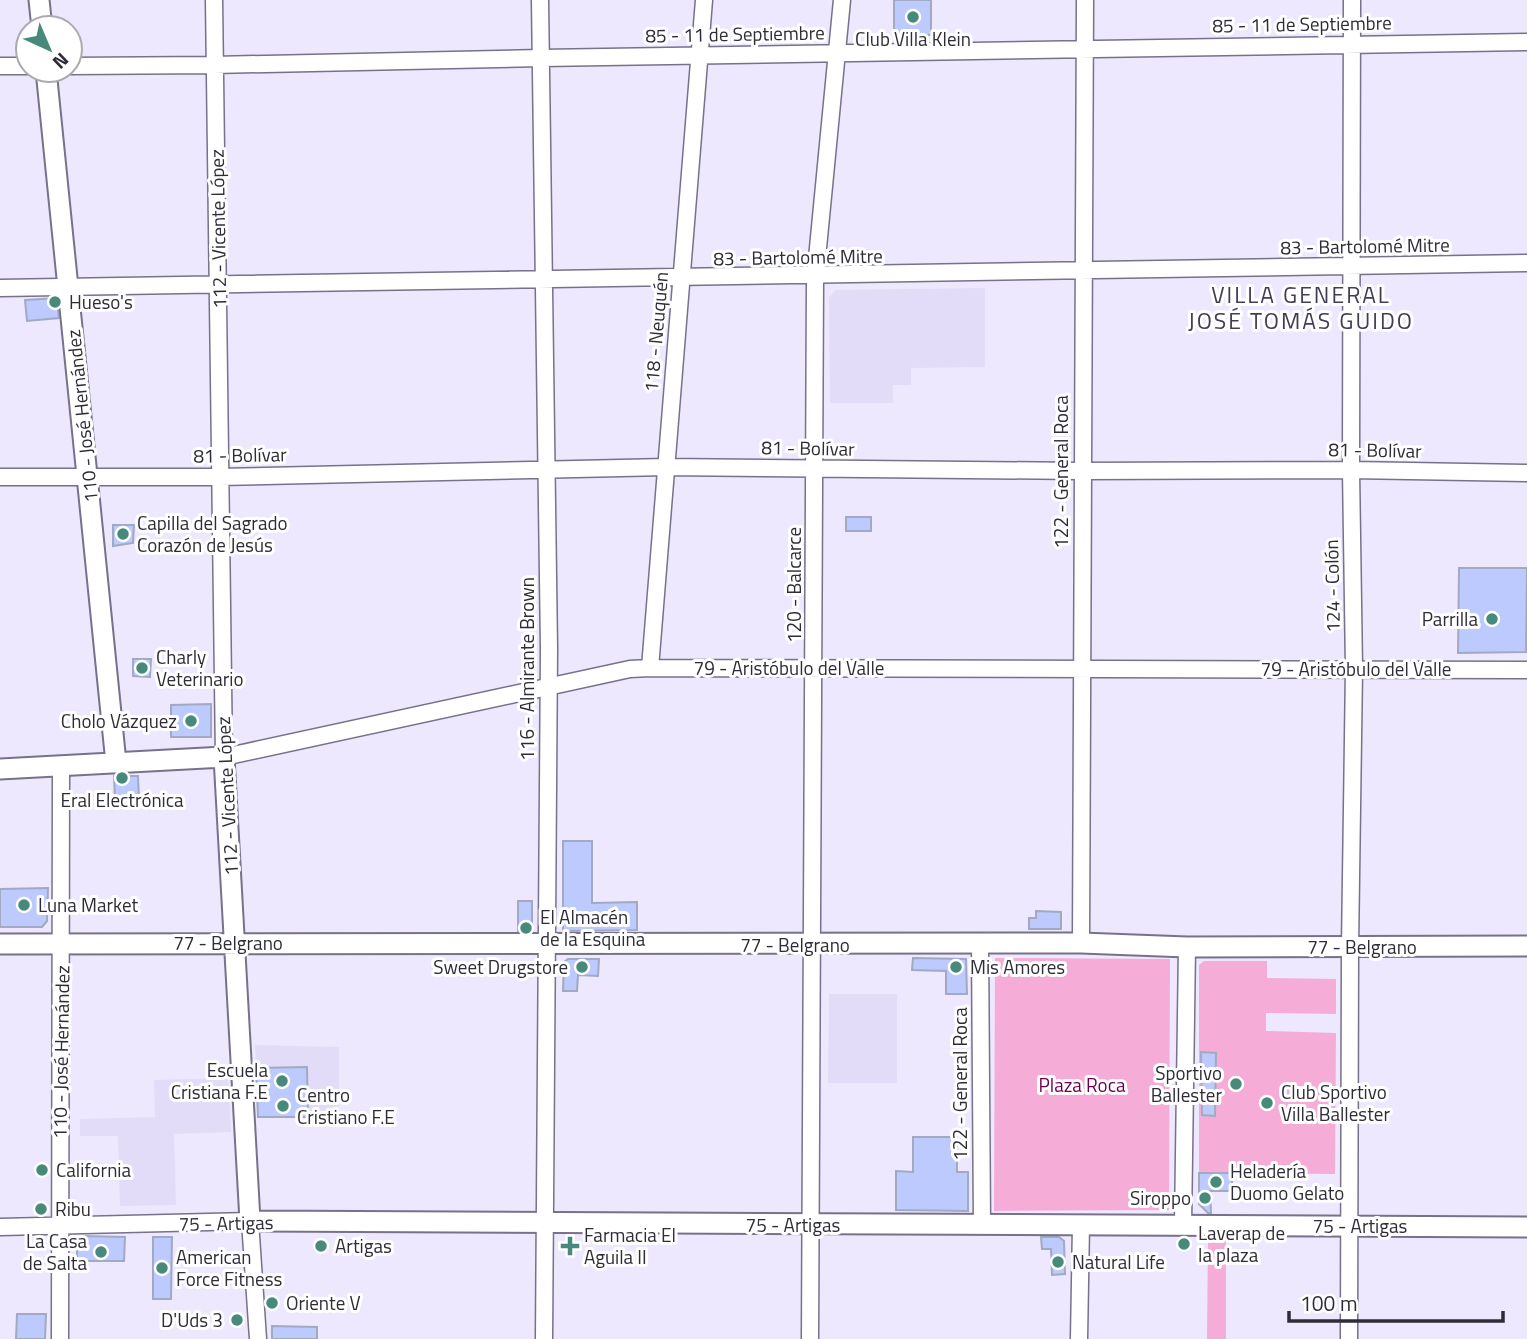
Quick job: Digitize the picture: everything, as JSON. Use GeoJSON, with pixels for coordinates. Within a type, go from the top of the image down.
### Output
{"type":"FeatureCollection","features":[{"type":"Feature","properties":{"kind":"street","name":"112 - Vicente López"},"geometry":{"type":"LineString","coordinates":[[214,0],[224,757],[258,1339]]}},
{"type":"Feature","properties":{"kind":"street","name":"116 - Almirante Brown"},"geometry":{"type":"LineString","coordinates":[[540,0],[548,687],[544,1339]]}},
{"type":"Feature","properties":{"kind":"street","name":"118 - Neuquén"},"geometry":{"type":"LineString","coordinates":[[650,668],[704,0]]}},
{"type":"Feature","properties":{"kind":"street","name":"120 - Balcarce"},"geometry":{"type":"LineString","coordinates":[[810,1339],[815,279],[842,0]]}},
{"type":"Feature","properties":{"kind":"street","name":"122 - General Roca"},"geometry":{"type":"LineString","coordinates":[[1081,943],[1085,0]]}},
{"type":"Feature","properties":{"kind":"street","name":"124 - Colón"},"geometry":{"type":"LineString","coordinates":[[1349,1339],[1354,669],[1351,470],[1352,0]]}},
{"type":"Feature","properties":{"kind":"street","name":"85 - 11 de Septiembre"},"geometry":{"type":"LineString","coordinates":[[84,66],[1527,42]]}},
{"type":"Feature","properties":{"kind":"street","name":"110 - José Hernández"},"geometry":{"type":"LineString","coordinates":[[48,84],[116,763]]}},
{"type":"Feature","properties":{"kind":"street","name":"83 - Bartolomé Mitre"},"geometry":{"type":"LineString","coordinates":[[0,288],[815,279],[1527,263]]}},
{"type":"Feature","properties":{"kind":"street","name":"81 - Bolívar"},"geometry":{"type":"LineString","coordinates":[[0,477],[219,477],[666,467],[1527,473]]}},
{"type":"Feature","properties":{"kind":"street","name":"79 - Aristóbulo del Valle"},"geometry":{"type":"LineString","coordinates":[[0,769],[224,757],[630,669],[1527,670]]}},
{"type":"Feature","properties":{"kind":"street","name":"110 - José Hernández"},"geometry":{"type":"LineString","coordinates":[[60,1339],[61,766]]}},
{"type":"Feature","properties":{"kind":"street","name":"77 - Belgrano"},"geometry":{"type":"LineString","coordinates":[[0,944],[1081,943],[1187,947],[1527,946]]}},
{"type":"Feature","properties":{"kind":"street","name":"122 - General Roca"},"geometry":{"type":"LineString","coordinates":[[980,944],[982,1224]]}},
{"type":"Feature","properties":{"kind":"street"},"geometry":{"type":"LineString","coordinates":[[1183,1225],[1187,947]]}},
{"type":"Feature","properties":{"kind":"street","name":"75 - Artigas"},"geometry":{"type":"LineString","coordinates":[[0,1227],[250,1221],[1527,1227]]}},
{"type":"Feature","properties":{"kind":"street"},"geometry":{"type":"LineString","coordinates":[[1079,1339],[1081,1225]]}},
{"type":"Feature","properties":{"kind":"shaded area"},"geometry":{"type":"Polygon","coordinates":[[[985,288],[985,367],[911,368],[911,385],[893,385],[893,403],[830,403],[829,297],[836,290],[985,288]]]}},
{"type":"Feature","properties":{"kind":"shaded area"},"geometry":{"type":"Polygon","coordinates":[[[829,994],[897,994],[897,1083],[828,1083],[829,994]]]}},
{"type":"Feature","properties":{"kind":"shaded area"},"geometry":{"type":"Polygon","coordinates":[[[255,1045],[339,1047],[339,1118],[258,1117],[255,1045]]]}},
{"type":"Feature","properties":{"kind":"shaded area"},"geometry":{"type":"Polygon","coordinates":[[[228,1078],[231,1132],[174,1134],[176,1205],[120,1206],[118,1136],[80,1136],[80,1119],[155,1117],[154,1080],[228,1078]]]}},
{"type":"Feature","properties":{"kind":"green space","name":"Plaza Roca"},"geometry":{"type":"Polygon","coordinates":[[[995,958],[1170,959],[1169,1210],[994,1211],[995,958]]]}},
{"type":"Feature","properties":{"kind":"green space","name":"Club Sportivo Villa Ballester"},"geometry":{"type":"Polygon","coordinates":[[[1204,961],[1267,961],[1267,978],[1336,979],[1336,1014],[1266,1013],[1266,1031],[1336,1033],[1335,1174],[1199,1173],[1199,965],[1204,961]]]}},
{"type":"Feature","properties":{"kind":"green space"},"geometry":{"type":"Polygon","coordinates":[[[1208,1238],[1226,1238],[1226,1339],[1207,1339],[1208,1238]]]}},
{"type":"Feature","properties":{"kind":"building","name":"Club Villa Klein"},"geometry":{"type":"Polygon","coordinates":[[[894,0],[931,0],[931,35],[894,35],[894,0]]]}},
{"type":"Feature","properties":{"kind":"building"},"geometry":{"type":"Polygon","coordinates":[[[57,298],[59,318],[27,321],[25,300],[57,298]]]}},
{"type":"Feature","properties":{"kind":"building"},"geometry":{"type":"Polygon","coordinates":[[[846,517],[871,517],[871,531],[846,531],[846,517]]]}},
{"type":"Feature","properties":{"kind":"building","name":"Capilla del Sagrado Corazón de Jesús"},"geometry":{"type":"Polygon","coordinates":[[[113,525],[134,525],[133,543],[113,546],[113,525]]]}},
{"type":"Feature","properties":{"kind":"building","name":"Parrilla"},"geometry":{"type":"Polygon","coordinates":[[[1459,568],[1527,568],[1526,652],[1458,653],[1459,568]]]}},
{"type":"Feature","properties":{"kind":"building","name":"Charly Veterinario"},"geometry":{"type":"Polygon","coordinates":[[[133,659],[151,659],[150,677],[133,676],[133,659]]]}},
{"type":"Feature","properties":{"kind":"building","name":"Cholo Vázquez"},"geometry":{"type":"Polygon","coordinates":[[[211,704],[211,737],[171,737],[171,705],[211,704]]]}},
{"type":"Feature","properties":{"kind":"building"},"geometry":{"type":"Polygon","coordinates":[[[114,776],[138,776],[139,800],[115,801],[114,776]]]}},
{"type":"Feature","properties":{"kind":"building"},"geometry":{"type":"Polygon","coordinates":[[[563,841],[592,841],[592,903],[637,902],[637,930],[563,931],[563,841]]]}},
{"type":"Feature","properties":{"kind":"building","name":"Luna Market"},"geometry":{"type":"Polygon","coordinates":[[[48,888],[47,921],[42,927],[0,927],[0,889],[48,888]]]}},
{"type":"Feature","properties":{"kind":"building"},"geometry":{"type":"Polygon","coordinates":[[[518,901],[532,901],[532,931],[518,931],[518,901]]]}},
{"type":"Feature","properties":{"kind":"building"},"geometry":{"type":"Polygon","coordinates":[[[1036,911],[1061,912],[1061,929],[1029,929],[1029,918],[1036,918],[1036,911]]]}},
{"type":"Feature","properties":{"kind":"building"},"geometry":{"type":"Polygon","coordinates":[[[913,958],[966,959],[967,994],[946,994],[946,971],[912,970],[913,958]]]}},
{"type":"Feature","properties":{"kind":"building"},"geometry":{"type":"Polygon","coordinates":[[[568,959],[599,959],[598,976],[578,975],[577,991],[563,991],[564,962],[568,959]]]}},
{"type":"Feature","properties":{"kind":"building"},"geometry":{"type":"Polygon","coordinates":[[[1201,1052],[1216,1053],[1215,1116],[1202,1115],[1201,1052]]]}},
{"type":"Feature","properties":{"kind":"building"},"geometry":{"type":"Polygon","coordinates":[[[307,1067],[308,1117],[258,1117],[256,1068],[307,1067]]]}},
{"type":"Feature","properties":{"kind":"building"},"geometry":{"type":"Polygon","coordinates":[[[913,1137],[957,1137],[957,1172],[968,1172],[968,1211],[896,1210],[896,1171],[913,1172],[913,1137]]]}},
{"type":"Feature","properties":{"kind":"building","name":"Heladería Duomo Gelato"},"geometry":{"type":"Polygon","coordinates":[[[1199,1173],[1232,1173],[1232,1191],[1210,1191],[1211,1213],[1199,1204],[1199,1173]]]}},
{"type":"Feature","properties":{"kind":"building","name":"La Casa de Salta"},"geometry":{"type":"Polygon","coordinates":[[[84,1236],[125,1237],[124,1261],[77,1261],[77,1244],[84,1236]]]}},
{"type":"Feature","properties":{"kind":"building","name":"American Force Fitness"},"geometry":{"type":"Polygon","coordinates":[[[153,1237],[172,1237],[171,1299],[153,1299],[153,1237]]]}},
{"type":"Feature","properties":{"kind":"building","name":"Natural Life"},"geometry":{"type":"Polygon","coordinates":[[[1041,1237],[1059,1237],[1064,1241],[1065,1274],[1052,1275],[1051,1249],[1042,1249],[1041,1237]]]}},
{"type":"Feature","properties":{"kind":"building"},"geometry":{"type":"Polygon","coordinates":[[[17,1314],[46,1314],[45,1339],[16,1339],[17,1314]]]}},
{"type":"Feature","properties":{"kind":"building"},"geometry":{"type":"Polygon","coordinates":[[[272,1326],[317,1327],[317,1339],[272,1339],[272,1326]]]}},
{"type":"Feature","properties":{"kind":"place","name":"Club Villa Klein"},"geometry":{"type":"Point","coordinates":[913,17]}},
{"type":"Feature","properties":{"kind":"place","name":"Hueso's"},"geometry":{"type":"Point","coordinates":[55,302]}},
{"type":"Feature","properties":{"kind":"place","name":"Capilla del Sagrado Corazón de Jesús"},"geometry":{"type":"Point","coordinates":[123,534]}},
{"type":"Feature","properties":{"kind":"place","name":"Parrilla"},"geometry":{"type":"Point","coordinates":[1492,619]}},
{"type":"Feature","properties":{"kind":"place","name":"Charly Veterinario"},"geometry":{"type":"Point","coordinates":[142,668]}},
{"type":"Feature","properties":{"kind":"place","name":"Cholo Vázquez"},"geometry":{"type":"Point","coordinates":[191,721]}},
{"type":"Feature","properties":{"kind":"place","name":"Eral Electrónica"},"geometry":{"type":"Point","coordinates":[122,778]}},
{"type":"Feature","properties":{"kind":"place","name":"Luna Market"},"geometry":{"type":"Point","coordinates":[24,905]}},
{"type":"Feature","properties":{"kind":"place","name":"El Almacén de la Esquina"},"geometry":{"type":"Point","coordinates":[526,928]}},
{"type":"Feature","properties":{"kind":"place","name":"Sweet Drugstore"},"geometry":{"type":"Point","coordinates":[582,967]}},
{"type":"Feature","properties":{"kind":"place","name":"Mis Amores"},"geometry":{"type":"Point","coordinates":[956,967]}},
{"type":"Feature","properties":{"kind":"place","name":"Escuela Cristiana F.E"},"geometry":{"type":"Point","coordinates":[282,1081]}},
{"type":"Feature","properties":{"kind":"place","name":"Sportivo Ballester"},"geometry":{"type":"Point","coordinates":[1236,1084]}},
{"type":"Feature","properties":{"kind":"place","name":"Club Sportivo Villa Ballester"},"geometry":{"type":"Point","coordinates":[1267,1103]}},
{"type":"Feature","properties":{"kind":"place","name":"Centro Cristiano F.E"},"geometry":{"type":"Point","coordinates":[283,1106]}},
{"type":"Feature","properties":{"kind":"place","name":"California"},"geometry":{"type":"Point","coordinates":[42,1170]}},
{"type":"Feature","properties":{"kind":"place","name":"Heladería Duomo Gelato"},"geometry":{"type":"Point","coordinates":[1216,1182]}},
{"type":"Feature","properties":{"kind":"place","name":"Siroppo"},"geometry":{"type":"Point","coordinates":[1205,1198]}},
{"type":"Feature","properties":{"kind":"place","name":"Ribu"},"geometry":{"type":"Point","coordinates":[41,1209]}},
{"type":"Feature","properties":{"kind":"place","name":"Laverap de la plaza"},"geometry":{"type":"Point","coordinates":[1184,1244]}},
{"type":"Feature","properties":{"kind":"place","name":"Artigas"},"geometry":{"type":"Point","coordinates":[321,1246]}},
{"type":"Feature","properties":{"kind":"place","name":"Farmacia El Aguila II"},"geometry":{"type":"Point","coordinates":[570,1246]}},
{"type":"Feature","properties":{"kind":"place","name":"La Casa de Salta"},"geometry":{"type":"Point","coordinates":[101,1252]}},
{"type":"Feature","properties":{"kind":"place","name":"Natural Life"},"geometry":{"type":"Point","coordinates":[1058,1262]}},
{"type":"Feature","properties":{"kind":"place","name":"American Force Fitness"},"geometry":{"type":"Point","coordinates":[162,1268]}},
{"type":"Feature","properties":{"kind":"place","name":"Oriente V"},"geometry":{"type":"Point","coordinates":[272,1303]}},
{"type":"Feature","properties":{"kind":"place","name":"D'Uds 3"},"geometry":{"type":"Point","coordinates":[237,1320]}},
{"type":"Feature","properties":{"kind":"district","name":"VILLA GENERAL JOSÉ TOMÁS GUIDO"},"geometry":{"type":"Point","coordinates":[1301,308]}}]}
